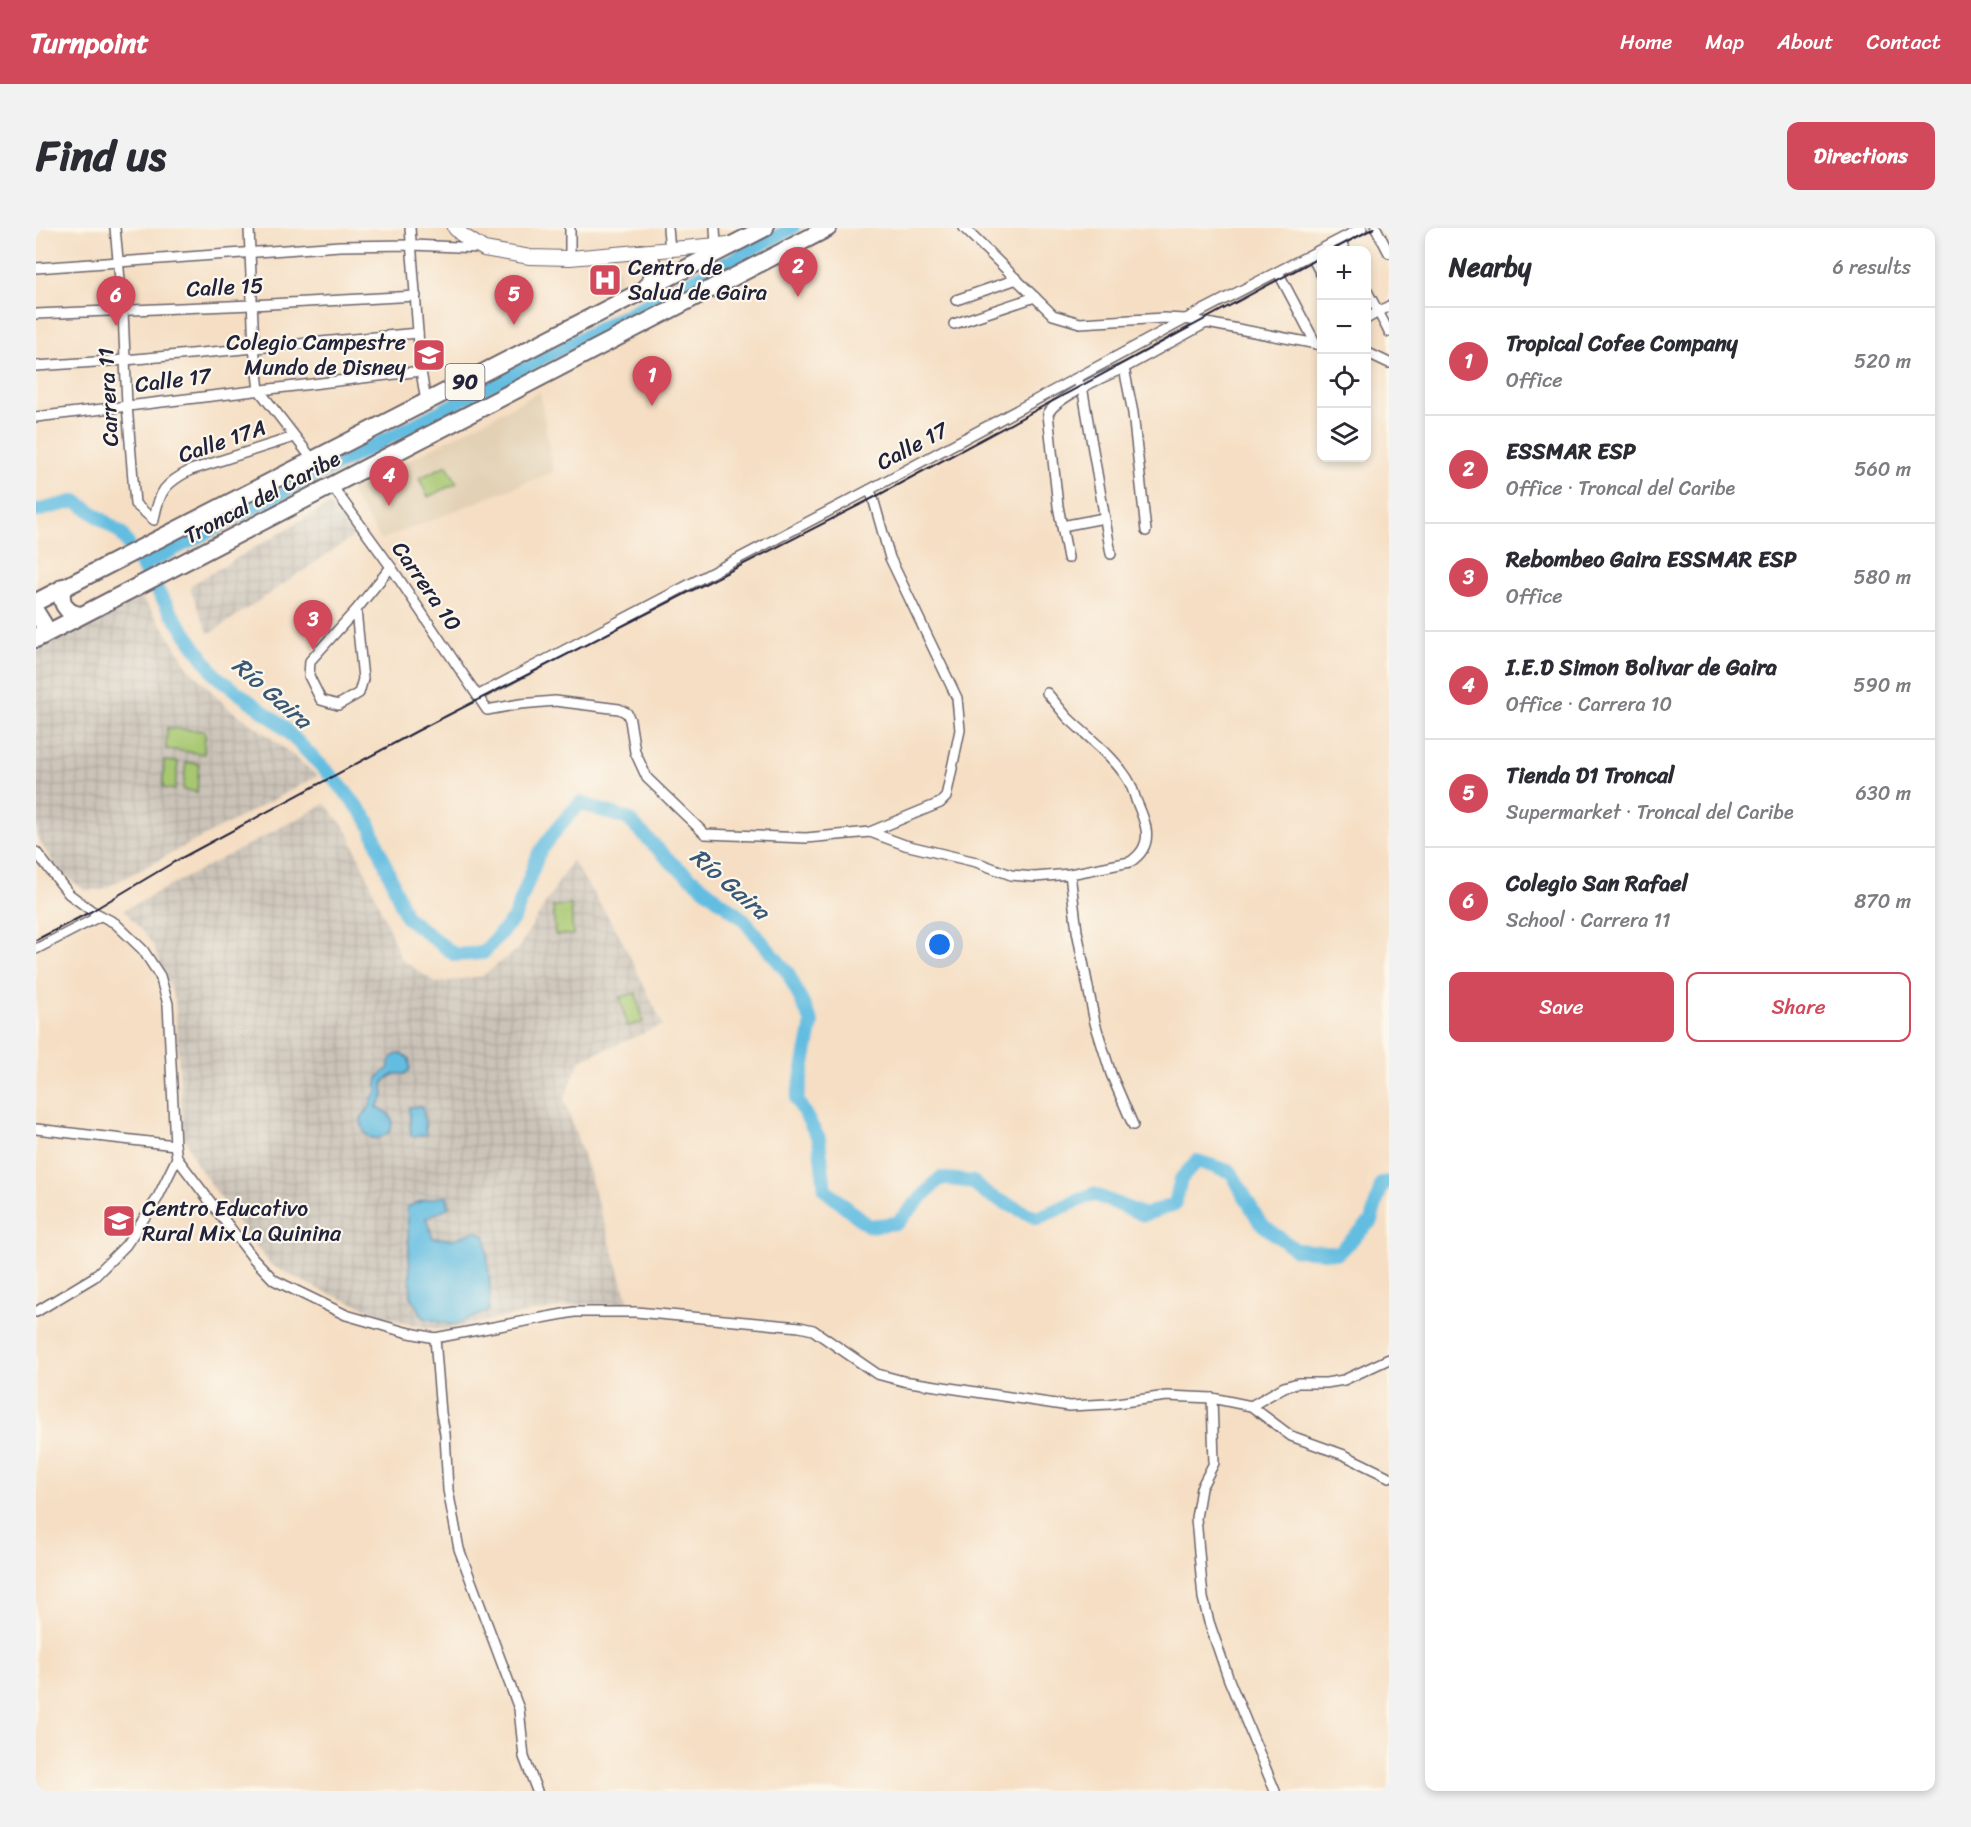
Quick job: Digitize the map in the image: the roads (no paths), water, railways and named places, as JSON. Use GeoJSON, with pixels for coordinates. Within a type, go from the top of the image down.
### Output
{"type":"FeatureCollection","features":[{"type":"Feature","properties":{"kind":"highway","name":"Troncal del Caribe"},"geometry":{"type":"LineString","coordinates":[[36,602],[765,228]]}},
{"type":"Feature","properties":{"kind":"highway","name":"Troncal del Caribe"},"geometry":{"type":"LineString","coordinates":[[39,637],[828,228]]}},
{"type":"Feature","properties":{"kind":"highway"},"geometry":{"type":"LineString","coordinates":[[640,253],[650,259],[654,270],[651,282],[643,291]]}},
{"type":"Feature","properties":{"kind":"highway"},"geometry":{"type":"LineString","coordinates":[[63,587],[63,603],[70,612],[80,615]]}},
{"type":"Feature","properties":{"kind":"highway"},"geometry":{"type":"LineString","coordinates":[[36,612],[44,625],[39,637]]}},
{"type":"Feature","properties":{"kind":"main road"},"geometry":{"type":"LineString","coordinates":[[460,230],[484,249],[530,258],[570,258],[640,253],[737,243]]}},
{"type":"Feature","properties":{"kind":"street","name":"Carrera 11"},"geometry":{"type":"LineString","coordinates":[[115,228],[123,311],[134,500],[135,504],[154,520]]}},
{"type":"Feature","properties":{"kind":"street"},"geometry":{"type":"LineString","coordinates":[[249,228],[254,347],[259,390],[313,460]]}},
{"type":"Feature","properties":{"kind":"street"},"geometry":{"type":"LineString","coordinates":[[410,228],[421,371],[426,402]]}},
{"type":"Feature","properties":{"kind":"street"},"geometry":{"type":"LineString","coordinates":[[570,228],[570,258]]}},
{"type":"Feature","properties":{"kind":"street"},"geometry":{"type":"LineString","coordinates":[[668,228],[670,250]]}},
{"type":"Feature","properties":{"kind":"street"},"geometry":{"type":"LineString","coordinates":[[715,228],[716,245]]}},
{"type":"Feature","properties":{"kind":"street"},"geometry":{"type":"LineString","coordinates":[[964,228],[1053,315],[1080,323],[1164,318],[1186,319],[1317,344]]}},
{"type":"Feature","properties":{"kind":"street","name":"Calle 17"},"geometry":{"type":"LineString","coordinates":[[478,695],[1362,228]]}},
{"type":"Feature","properties":{"kind":"street"},"geometry":{"type":"LineString","coordinates":[[1376,228],[1389,253]]}},
{"type":"Feature","properties":{"kind":"street"},"geometry":{"type":"LineString","coordinates":[[1340,240],[1344,246]]}},
{"type":"Feature","properties":{"kind":"street"},"geometry":{"type":"LineString","coordinates":[[36,268],[340,246],[412,245],[484,249]]}},
{"type":"Feature","properties":{"kind":"street"},"geometry":{"type":"LineString","coordinates":[[1311,255],[1317,266]]}},
{"type":"Feature","properties":{"kind":"street"},"geometry":{"type":"LineString","coordinates":[[1278,272],[1317,340]]}},
{"type":"Feature","properties":{"kind":"street"},"geometry":{"type":"LineString","coordinates":[[956,300],[1017,279]]}},
{"type":"Feature","properties":{"kind":"street","name":"Calle 15"},"geometry":{"type":"LineString","coordinates":[[36,314],[416,296]]}},
{"type":"Feature","properties":{"kind":"street"},"geometry":{"type":"LineString","coordinates":[[954,324],[1035,297]]}},
{"type":"Feature","properties":{"kind":"street"},"geometry":{"type":"LineString","coordinates":[[1371,298],[1389,332]]}},
{"type":"Feature","properties":{"kind":"street"},"geometry":{"type":"LineString","coordinates":[[1371,316],[1389,306]]}},
{"type":"Feature","properties":{"kind":"street"},"geometry":{"type":"LineString","coordinates":[[1068,558],[1052,459],[1048,414],[1053,406],[1082,389],[1206,323]]}},
{"type":"Feature","properties":{"kind":"street"},"geometry":{"type":"LineString","coordinates":[[36,366],[418,333]]}},
{"type":"Feature","properties":{"kind":"street"},"geometry":{"type":"LineString","coordinates":[[1371,354],[1388,361]]}},
{"type":"Feature","properties":{"kind":"street"},"geometry":{"type":"LineString","coordinates":[[1124,368],[1137,436],[1146,531]]}},
{"type":"Feature","properties":{"kind":"street","name":"Calle 17"},"geometry":{"type":"LineString","coordinates":[[36,417],[421,371]]}},
{"type":"Feature","properties":{"kind":"street"},"geometry":{"type":"LineString","coordinates":[[1076,380],[1082,389],[1110,554]]}},
{"type":"Feature","properties":{"kind":"street","name":"Calle 17A"},"geometry":{"type":"LineString","coordinates":[[154,520],[156,507],[166,484],[176,477],[191,470],[294,437]]}},
{"type":"Feature","properties":{"kind":"street","name":"Carrera 10"},"geometry":{"type":"LineString","coordinates":[[332,486],[487,710],[555,701],[619,709],[627,713],[635,752],[647,778],[705,834],[806,838],[870,832]]}},
{"type":"Feature","properties":{"kind":"street"},"geometry":{"type":"LineString","coordinates":[[869,490],[890,558],[957,698],[960,730],[945,797],[940,803],[870,832]]}},
{"type":"Feature","properties":{"kind":"street"},"geometry":{"type":"LineString","coordinates":[[1062,526],[1104,518]]}},
{"type":"Feature","properties":{"kind":"street"},"geometry":{"type":"LineString","coordinates":[[356,610],[363,679],[359,693],[338,705],[321,700],[309,676],[310,661],[356,610],[390,567]]}},
{"type":"Feature","properties":{"kind":"street"},"geometry":{"type":"LineString","coordinates":[[870,832],[904,845],[976,862],[1011,875],[1035,877],[1070,874],[1130,862],[1136,858],[1146,843],[1147,831],[1146,823],[1128,779],[1106,754],[1066,716],[1047,693]]}},
{"type":"Feature","properties":{"kind":"street"},"geometry":{"type":"LineString","coordinates":[[36,852],[69,894],[100,916],[115,923],[143,950],[160,976],[168,1004],[177,1158],[253,1258],[274,1280],[346,1315],[435,1338],[574,1312],[636,1312],[800,1327],[813,1330],[877,1374],[903,1381],[1069,1406],[1109,1404],[1167,1396],[1212,1398],[1251,1406],[1291,1436],[1344,1455],[1389,1477]]}},
{"type":"Feature","properties":{"kind":"street"},"geometry":{"type":"LineString","coordinates":[[1070,874],[1077,931],[1095,1023],[1111,1074],[1133,1125]]}},
{"type":"Feature","properties":{"kind":"street"},"geometry":{"type":"LineString","coordinates":[[36,949],[100,916]]}},
{"type":"Feature","properties":{"kind":"street"},"geometry":{"type":"LineString","coordinates":[[36,1130],[175,1145]]}},
{"type":"Feature","properties":{"kind":"street"},"geometry":{"type":"LineString","coordinates":[[36,1312],[94,1277],[126,1245],[157,1199],[177,1158]]}},
{"type":"Feature","properties":{"kind":"street"},"geometry":{"type":"LineString","coordinates":[[435,1338],[441,1413],[445,1434],[448,1491],[459,1549],[519,1709],[524,1757],[537,1791]]}},
{"type":"Feature","properties":{"kind":"street"},"geometry":{"type":"LineString","coordinates":[[1251,1406],[1284,1387],[1298,1383],[1326,1383],[1344,1380],[1389,1359]]}},
{"type":"Feature","properties":{"kind":"street"},"geometry":{"type":"LineString","coordinates":[[1212,1398],[1214,1463],[1201,1488],[1196,1518],[1203,1598],[1229,1680],[1275,1791]]}},
{"type":"Feature","properties":{"kind":"water"},"geometry":{"type":"Polygon","coordinates":[[[400,1054],[409,1058],[410,1069],[405,1074],[395,1074],[385,1080],[384,1096],[377,1107],[388,1114],[392,1122],[390,1129],[378,1138],[370,1137],[364,1131],[361,1118],[377,1093],[378,1078],[389,1068],[391,1058],[400,1054]]]}},
{"type":"Feature","properties":{"kind":"water"},"geometry":{"type":"Polygon","coordinates":[[[423,1106],[426,1135],[411,1136],[409,1107],[423,1106]]]}},
{"type":"Feature","properties":{"kind":"water"},"geometry":{"type":"Polygon","coordinates":[[[447,1196],[449,1207],[426,1218],[433,1238],[454,1239],[476,1231],[486,1237],[490,1288],[489,1311],[454,1325],[424,1318],[411,1296],[407,1207],[424,1200],[447,1196]]]}},
{"type":"Feature","properties":{"kind":"waterway"},"geometry":{"type":"LineString","coordinates":[[146,573],[142,566],[793,228]]}},
{"type":"Feature","properties":{"kind":"waterway","name":"Río Gaira"},"geometry":{"type":"LineString","coordinates":[[36,511],[76,501],[121,533],[172,614],[216,676],[280,724],[338,783],[368,820],[406,917],[455,955],[483,953],[514,918],[539,853],[580,803],[628,819],[673,864],[743,919],[788,973],[812,1023],[797,1100],[819,1139],[825,1190],[869,1226],[897,1223],[940,1178],[973,1182],[986,1194],[1037,1218],[1093,1194],[1144,1215],[1175,1204],[1181,1179],[1197,1161],[1231,1172],[1260,1223],[1296,1250],[1338,1253],[1371,1221],[1382,1183],[1389,1182]]}},
{"type":"Feature","properties":{"kind":"railway"},"geometry":{"type":"LineString","coordinates":[[1340,246],[1374,228]]}},
{"type":"Feature","properties":{"kind":"railway"},"geometry":{"type":"LineString","coordinates":[[36,940],[92,911],[174,862],[417,731],[873,498],[1317,259]]}},
{"type":"Feature","properties":{"kind":"place","name":"Centro de Salud de Gaira"},"geometry":{"type":"Point","coordinates":[605,280]}},
{"type":"Feature","properties":{"kind":"place","name":"ESSMAR ESP"},"geometry":{"type":"Point","coordinates":[798,297]}},
{"type":"Feature","properties":{"kind":"place","name":"Tienda D1 Troncal"},"geometry":{"type":"Point","coordinates":[514,325]}},
{"type":"Feature","properties":{"kind":"place","name":"Colegio San Rafael"},"geometry":{"type":"Point","coordinates":[116,326]}},
{"type":"Feature","properties":{"kind":"place","name":"Colegio Campestre Mundo de Disney"},"geometry":{"type":"Point","coordinates":[429,355]}},
{"type":"Feature","properties":{"kind":"place","name":"Tropical Cofee Company"},"geometry":{"type":"Point","coordinates":[652,406]}},
{"type":"Feature","properties":{"kind":"place","name":"I.E.D Simon Bolivar de Gaira"},"geometry":{"type":"Point","coordinates":[389,506]}},
{"type":"Feature","properties":{"kind":"place","name":"Rebombeo Gaira ESSMAR ESP"},"geometry":{"type":"Point","coordinates":[313,650]}},
{"type":"Feature","properties":{"kind":"place","name":"Centro Educativo Rural Mix La Quinina"},"geometry":{"type":"Point","coordinates":[119,1221]}}]}
